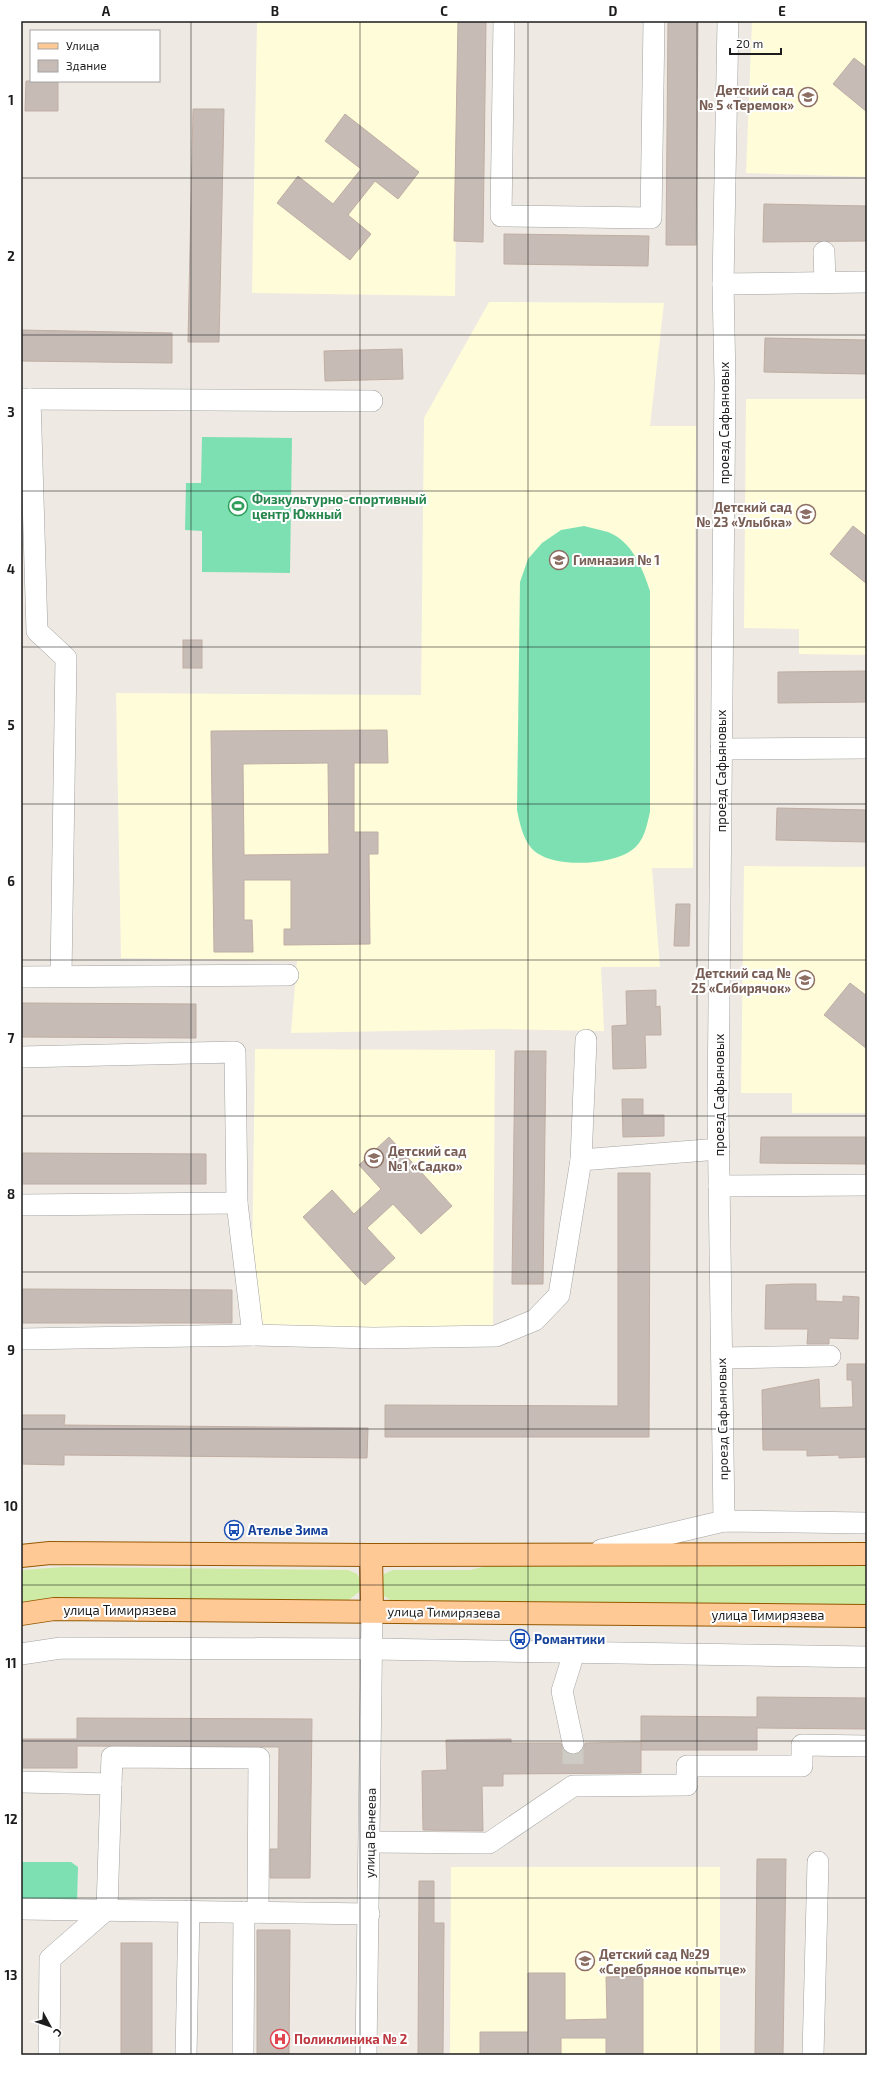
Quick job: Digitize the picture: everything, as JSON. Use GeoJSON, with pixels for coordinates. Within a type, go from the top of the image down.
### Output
{"type":"FeatureCollection","features":[{"type":"Feature","properties":{"kind":"main road"},"geometry":{"type":"LineString","coordinates":[[21,1556],[50,1553],[371,1555],[867,1554]]}},
{"type":"Feature","properties":{"kind":"main road"},"geometry":{"type":"LineString","coordinates":[[371,1555],[372,1611]]}},
{"type":"Feature","properties":{"kind":"main road","name":"улица Тимирязева"},"geometry":{"type":"LineString","coordinates":[[21,1614],[54,1609],[867,1616]]}},
{"type":"Feature","properties":{"kind":"street"},"geometry":{"type":"LineString","coordinates":[[504,21],[501,216],[651,218],[654,21]]}},
{"type":"Feature","properties":{"kind":"street","name":"проезд Сафьяновых"},"geometry":{"type":"LineString","coordinates":[[724,1521],[719,1149],[725,381],[723,284],[728,21]]}},
{"type":"Feature","properties":{"kind":"street"},"geometry":{"type":"LineString","coordinates":[[824,252],[825,282]]}},
{"type":"Feature","properties":{"kind":"street"},"geometry":{"type":"LineString","coordinates":[[723,284],[867,282]]}},
{"type":"Feature","properties":{"kind":"street"},"geometry":{"type":"LineString","coordinates":[[61,976],[66,658],[37,631],[26,399],[372,401]]}},
{"type":"Feature","properties":{"kind":"street"},"geometry":{"type":"LineString","coordinates":[[721,749],[867,748]]}},
{"type":"Feature","properties":{"kind":"street"},"geometry":{"type":"LineString","coordinates":[[21,977],[288,975]]}},
{"type":"Feature","properties":{"kind":"street"},"geometry":{"type":"LineString","coordinates":[[21,1339],[253,1335],[373,1338],[496,1336],[535,1320],[559,1296],[581,1160],[586,1040]]}},
{"type":"Feature","properties":{"kind":"street"},"geometry":{"type":"LineString","coordinates":[[21,1057],[235,1052],[237,1203],[253,1335]]}},
{"type":"Feature","properties":{"kind":"street"},"geometry":{"type":"LineString","coordinates":[[581,1160],[719,1149]]}},
{"type":"Feature","properties":{"kind":"street"},"geometry":{"type":"LineString","coordinates":[[720,1186],[867,1185]]}},
{"type":"Feature","properties":{"kind":"street"},"geometry":{"type":"LineString","coordinates":[[21,1204],[237,1203]]}},
{"type":"Feature","properties":{"kind":"street"},"geometry":{"type":"LineString","coordinates":[[722,1358],[830,1356]]}},
{"type":"Feature","properties":{"kind":"street"},"geometry":{"type":"LineString","coordinates":[[581,1554],[724,1521],[867,1523]]}},
{"type":"Feature","properties":{"kind":"street","name":"улица Ванеева"},"geometry":{"type":"LineString","coordinates":[[366,2055],[372,1611]]}},
{"type":"Feature","properties":{"kind":"street"},"geometry":{"type":"LineString","coordinates":[[21,1654],[61,1648],[372,1649],[867,1657]]}},
{"type":"Feature","properties":{"kind":"street"},"geometry":{"type":"LineString","coordinates":[[573,1743],[562,1691],[574,1653]]}},
{"type":"Feature","properties":{"kind":"street"},"geometry":{"type":"LineString","coordinates":[[370,1842],[489,1843],[573,1779],[687,1785],[688,1766],[802,1766],[802,1745],[867,1746]]}},
{"type":"Feature","properties":{"kind":"street"},"geometry":{"type":"LineString","coordinates":[[48,2055],[50,1959],[107,1909],[112,1757],[259,1758],[243,2055]]}},
{"type":"Feature","properties":{"kind":"street"},"geometry":{"type":"LineString","coordinates":[[21,1782],[111,1784]]}},
{"type":"Feature","properties":{"kind":"street"},"geometry":{"type":"LineString","coordinates":[[813,2055],[818,1862]]}},
{"type":"Feature","properties":{"kind":"street"},"geometry":{"type":"LineString","coordinates":[[21,1909],[107,1909],[369,1914]]}},
{"type":"Feature","properties":{"kind":"street"},"geometry":{"type":"LineString","coordinates":[[186,2055],[189,1911]]}},
{"type":"Feature","properties":{"kind":"shaded area"},"geometry":{"type":"Polygon","coordinates":[[[257,21],[459,21],[455,296],[252,293],[257,21]]]}},
{"type":"Feature","properties":{"kind":"shaded area","name":"Детский сад № 5 «Теремок»"},"geometry":{"type":"Polygon","coordinates":[[[752,21],[867,21],[867,177],[746,173],[752,21]]]}},
{"type":"Feature","properties":{"kind":"shaded area","name":"Гимназия № 1"},"geometry":{"type":"Polygon","coordinates":[[[489,302],[664,303],[650,426],[696,426],[693,868],[652,868],[660,967],[601,967],[604,1031],[497,1029],[291,1033],[297,961],[121,958],[116,693],[421,695],[424,418],[489,302]]]}},
{"type":"Feature","properties":{"kind":"shaded area","name":"Детский сад № 23 «Улыбка»"},"geometry":{"type":"Polygon","coordinates":[[[746,399],[867,399],[867,655],[799,654],[799,629],[744,628],[746,399]]]}},
{"type":"Feature","properties":{"kind":"shaded area","name":"Детский сад № 25 «Сибирячок»"},"geometry":{"type":"Polygon","coordinates":[[[744,866],[867,867],[867,1113],[792,1113],[792,1093],[741,1093],[744,866]]]}},
{"type":"Feature","properties":{"kind":"shaded area","name":"Детский сад №1 «Cадко»"},"geometry":{"type":"Polygon","coordinates":[[[255,1049],[495,1050],[493,1329],[262,1327],[252,1266],[255,1049]]]}},
{"type":"Feature","properties":{"kind":"shaded area","name":"Детский сад №29 «Серебряное копытце»"},"geometry":{"type":"Polygon","coordinates":[[[451,1867],[720,1867],[720,2055],[450,2055],[451,1867]]]}},
{"type":"Feature","properties":{"kind":"green space","name":"Физкультурно-спортивный центр Южный"},"geometry":{"type":"Polygon","coordinates":[[[202,437],[292,438],[290,573],[202,572],[202,531],[185,530],[186,483],[201,483],[202,437]]]}},
{"type":"Feature","properties":{"kind":"green space"},"geometry":{"type":"Polygon","coordinates":[[[584,526],[608,532],[624,542],[640,565],[650,591],[650,812],[642,838],[632,850],[612,859],[585,863],[571,863],[546,858],[537,853],[529,845],[523,834],[517,810],[520,582],[528,559],[542,543],[561,530],[584,526]]]}},
{"type":"Feature","properties":{"kind":"green space"},"geometry":{"type":"Polygon","coordinates":[[[867,1564],[867,1606],[392,1601],[384,1596],[381,1584],[384,1574],[393,1570],[470,1570],[491,1565],[867,1564]]]}},
{"type":"Feature","properties":{"kind":"green space"},"geometry":{"type":"Polygon","coordinates":[[[64,1567],[348,1570],[357,1574],[362,1582],[359,1592],[346,1602],[21,1603],[21,1570],[64,1567]]]}},
{"type":"Feature","properties":{"kind":"green space"},"geometry":{"type":"Polygon","coordinates":[[[21,1862],[71,1862],[78,1867],[77,1903],[21,1907],[21,1862]]]}},
{"type":"Feature","properties":{"kind":"building"},"geometry":{"type":"Polygon","coordinates":[[[458,21],[486,21],[483,242],[454,241],[458,21]]]}},
{"type":"Feature","properties":{"kind":"building"},"geometry":{"type":"Polygon","coordinates":[[[668,21],[698,21],[696,245],[666,245],[668,21]]]}},
{"type":"Feature","properties":{"kind":"building"},"geometry":{"type":"Polygon","coordinates":[[[854,58],[867,68],[867,112],[833,84],[854,58]]]}},
{"type":"Feature","properties":{"kind":"building"},"geometry":{"type":"Polygon","coordinates":[[[26,81],[58,82],[58,111],[25,111],[26,81]]]}},
{"type":"Feature","properties":{"kind":"building"},"geometry":{"type":"Polygon","coordinates":[[[193,109],[224,109],[219,342],[188,342],[193,109]]]}},
{"type":"Feature","properties":{"kind":"building"},"geometry":{"type":"Polygon","coordinates":[[[345,114],[419,172],[398,199],[375,181],[348,215],[371,234],[350,260],[277,203],[298,176],[333,204],[361,169],[325,141],[345,114]]]}},
{"type":"Feature","properties":{"kind":"building"},"geometry":{"type":"Polygon","coordinates":[[[764,204],[867,206],[867,241],[763,242],[764,204]]]}},
{"type":"Feature","properties":{"kind":"building"},"geometry":{"type":"Polygon","coordinates":[[[504,234],[649,236],[648,266],[504,264],[504,234]]]}},
{"type":"Feature","properties":{"kind":"building"},"geometry":{"type":"Polygon","coordinates":[[[21,330],[172,333],[172,363],[21,361],[21,330]]]}},
{"type":"Feature","properties":{"kind":"building"},"geometry":{"type":"Polygon","coordinates":[[[765,338],[867,340],[867,374],[764,372],[765,338]]]}},
{"type":"Feature","properties":{"kind":"building"},"geometry":{"type":"Polygon","coordinates":[[[402,349],[403,379],[325,381],[324,351],[402,349]]]}},
{"type":"Feature","properties":{"kind":"building"},"geometry":{"type":"Polygon","coordinates":[[[853,526],[867,537],[867,584],[830,554],[853,526]]]}},
{"type":"Feature","properties":{"kind":"building"},"geometry":{"type":"Polygon","coordinates":[[[183,640],[202,640],[202,668],[183,668],[183,640]]]}},
{"type":"Feature","properties":{"kind":"building"},"geometry":{"type":"Polygon","coordinates":[[[867,671],[867,702],[778,703],[778,672],[867,671]]]}},
{"type":"Feature","properties":{"kind":"building"},"geometry":{"type":"Polygon","coordinates":[[[387,730],[388,763],[354,763],[354,832],[378,832],[378,854],[369,854],[370,944],[284,945],[284,929],[291,929],[291,880],[244,880],[244,920],[252,920],[253,952],[214,952],[211,731],[387,730]],[[328,763],[243,764],[244,855],[329,854],[328,763]]]}},
{"type":"Feature","properties":{"kind":"building"},"geometry":{"type":"Polygon","coordinates":[[[777,808],[867,810],[867,842],[776,840],[777,808]]]}},
{"type":"Feature","properties":{"kind":"building"},"geometry":{"type":"Polygon","coordinates":[[[676,904],[690,904],[689,946],[674,946],[676,904]]]}},
{"type":"Feature","properties":{"kind":"building"},"geometry":{"type":"Polygon","coordinates":[[[850,983],[867,996],[867,1049],[824,1015],[850,983]]]}},
{"type":"Feature","properties":{"kind":"building"},"geometry":{"type":"Polygon","coordinates":[[[656,990],[656,1007],[660,1006],[661,1035],[645,1035],[646,1068],[613,1069],[612,1026],[627,1025],[626,991],[656,990]]]}},
{"type":"Feature","properties":{"kind":"building"},"geometry":{"type":"Polygon","coordinates":[[[21,1003],[196,1004],[196,1038],[21,1037],[21,1003]]]}},
{"type":"Feature","properties":{"kind":"building"},"geometry":{"type":"Polygon","coordinates":[[[515,1051],[546,1051],[543,1284],[512,1284],[515,1051]]]}},
{"type":"Feature","properties":{"kind":"building"},"geometry":{"type":"Polygon","coordinates":[[[622,1099],[643,1099],[643,1115],[664,1115],[664,1136],[623,1137],[622,1099]]]}},
{"type":"Feature","properties":{"kind":"building"},"geometry":{"type":"Polygon","coordinates":[[[389,1137],[452,1206],[421,1234],[393,1204],[367,1228],[395,1258],[365,1285],[303,1217],[332,1190],[354,1214],[381,1189],[359,1165],[389,1137]]]}},
{"type":"Feature","properties":{"kind":"building"},"geometry":{"type":"Polygon","coordinates":[[[761,1137],[867,1137],[867,1164],[760,1163],[761,1137]]]}},
{"type":"Feature","properties":{"kind":"building"},"geometry":{"type":"Polygon","coordinates":[[[21,1153],[206,1154],[206,1184],[21,1184],[21,1153]]]}},
{"type":"Feature","properties":{"kind":"building"},"geometry":{"type":"Polygon","coordinates":[[[618,1173],[650,1173],[649,1437],[385,1437],[385,1405],[618,1406],[618,1173]]]}},
{"type":"Feature","properties":{"kind":"building"},"geometry":{"type":"Polygon","coordinates":[[[816,1284],[816,1301],[843,1302],[843,1296],[859,1297],[858,1339],[829,1338],[829,1344],[807,1344],[808,1329],[765,1329],[766,1285],[816,1284]]]}},
{"type":"Feature","properties":{"kind":"building"},"geometry":{"type":"Polygon","coordinates":[[[21,1289],[232,1290],[232,1323],[21,1323],[21,1289]]]}},
{"type":"Feature","properties":{"kind":"building"},"geometry":{"type":"Polygon","coordinates":[[[847,1364],[867,1364],[867,1457],[839,1458],[839,1455],[807,1456],[807,1450],[763,1450],[762,1390],[819,1379],[820,1408],[853,1407],[852,1380],[847,1380],[847,1364]]]}},
{"type":"Feature","properties":{"kind":"building"},"geometry":{"type":"Polygon","coordinates":[[[21,1415],[65,1415],[64,1425],[368,1428],[367,1458],[64,1455],[64,1465],[21,1464],[21,1415]]]}},
{"type":"Feature","properties":{"kind":"building"},"geometry":{"type":"Polygon","coordinates":[[[757,1697],[867,1698],[867,1729],[757,1728],[757,1750],[641,1750],[641,1716],[757,1717],[757,1697]]]}},
{"type":"Feature","properties":{"kind":"building"},"geometry":{"type":"Polygon","coordinates":[[[77,1718],[312,1719],[310,1878],[270,1878],[270,1849],[278,1849],[279,1747],[77,1746],[77,1768],[21,1768],[21,1739],[77,1739],[77,1718]]]}},
{"type":"Feature","properties":{"kind":"building"},"geometry":{"type":"Polygon","coordinates":[[[511,1739],[511,1743],[561,1743],[564,1751],[575,1755],[581,1752],[585,1743],[641,1742],[641,1773],[503,1774],[503,1786],[482,1786],[483,1831],[423,1830],[422,1771],[447,1770],[446,1740],[511,1739]]]}},
{"type":"Feature","properties":{"kind":"building"},"geometry":{"type":"Polygon","coordinates":[[[757,1859],[786,1859],[783,2055],[755,2055],[757,1859]]]}},
{"type":"Feature","properties":{"kind":"building"},"geometry":{"type":"Polygon","coordinates":[[[419,1881],[434,1881],[434,1923],[444,1923],[443,2055],[418,2055],[419,1881]]]}},
{"type":"Feature","properties":{"kind":"building"},"geometry":{"type":"Polygon","coordinates":[[[257,1930],[290,1930],[289,2055],[257,2055],[257,1930]]]}},
{"type":"Feature","properties":{"kind":"building"},"geometry":{"type":"Polygon","coordinates":[[[121,1943],[152,1943],[152,2055],[121,2055],[121,1943]]]}},
{"type":"Feature","properties":{"kind":"building"},"geometry":{"type":"Polygon","coordinates":[[[528,1973],[565,1973],[565,2020],[607,2019],[606,1977],[643,1976],[643,2055],[606,2055],[606,2038],[561,2038],[561,2055],[480,2055],[480,2032],[528,2032],[528,1973]]]}},
{"type":"Feature","properties":{"kind":"tunnel"},"geometry":{"type":"LineString","coordinates":[[573,1743],[573,1772]]}},
{"type":"Feature","properties":{"kind":"place","name":"Детский сад № 5 «Теремок»"},"geometry":{"type":"Point","coordinates":[808,97]}},
{"type":"Feature","properties":{"kind":"place","name":"Физкультурно-спортивный центр Южный"},"geometry":{"type":"Point","coordinates":[238,506]}},
{"type":"Feature","properties":{"kind":"place","name":"Детский сад № 23 «Улыбка»"},"geometry":{"type":"Point","coordinates":[806,514]}},
{"type":"Feature","properties":{"kind":"place","name":"Гимназия № 1"},"geometry":{"type":"Point","coordinates":[559,560]}},
{"type":"Feature","properties":{"kind":"place","name":"Детский сад № 25 «Сибирячок»"},"geometry":{"type":"Point","coordinates":[805,980]}},
{"type":"Feature","properties":{"kind":"place","name":"Детский сад №1 «Cадко»"},"geometry":{"type":"Point","coordinates":[374,1158]}},
{"type":"Feature","properties":{"kind":"place","name":"Ателье Зима"},"geometry":{"type":"Point","coordinates":[234,1530]}},
{"type":"Feature","properties":{"kind":"place","name":"Романтики"},"geometry":{"type":"Point","coordinates":[520,1639]}},
{"type":"Feature","properties":{"kind":"place","name":"Детский сад №29 «Серебряное копытце»"},"geometry":{"type":"Point","coordinates":[585,1961]}},
{"type":"Feature","properties":{"kind":"place","name":"Поликлиника № 2"},"geometry":{"type":"Point","coordinates":[280,2039]}}]}
